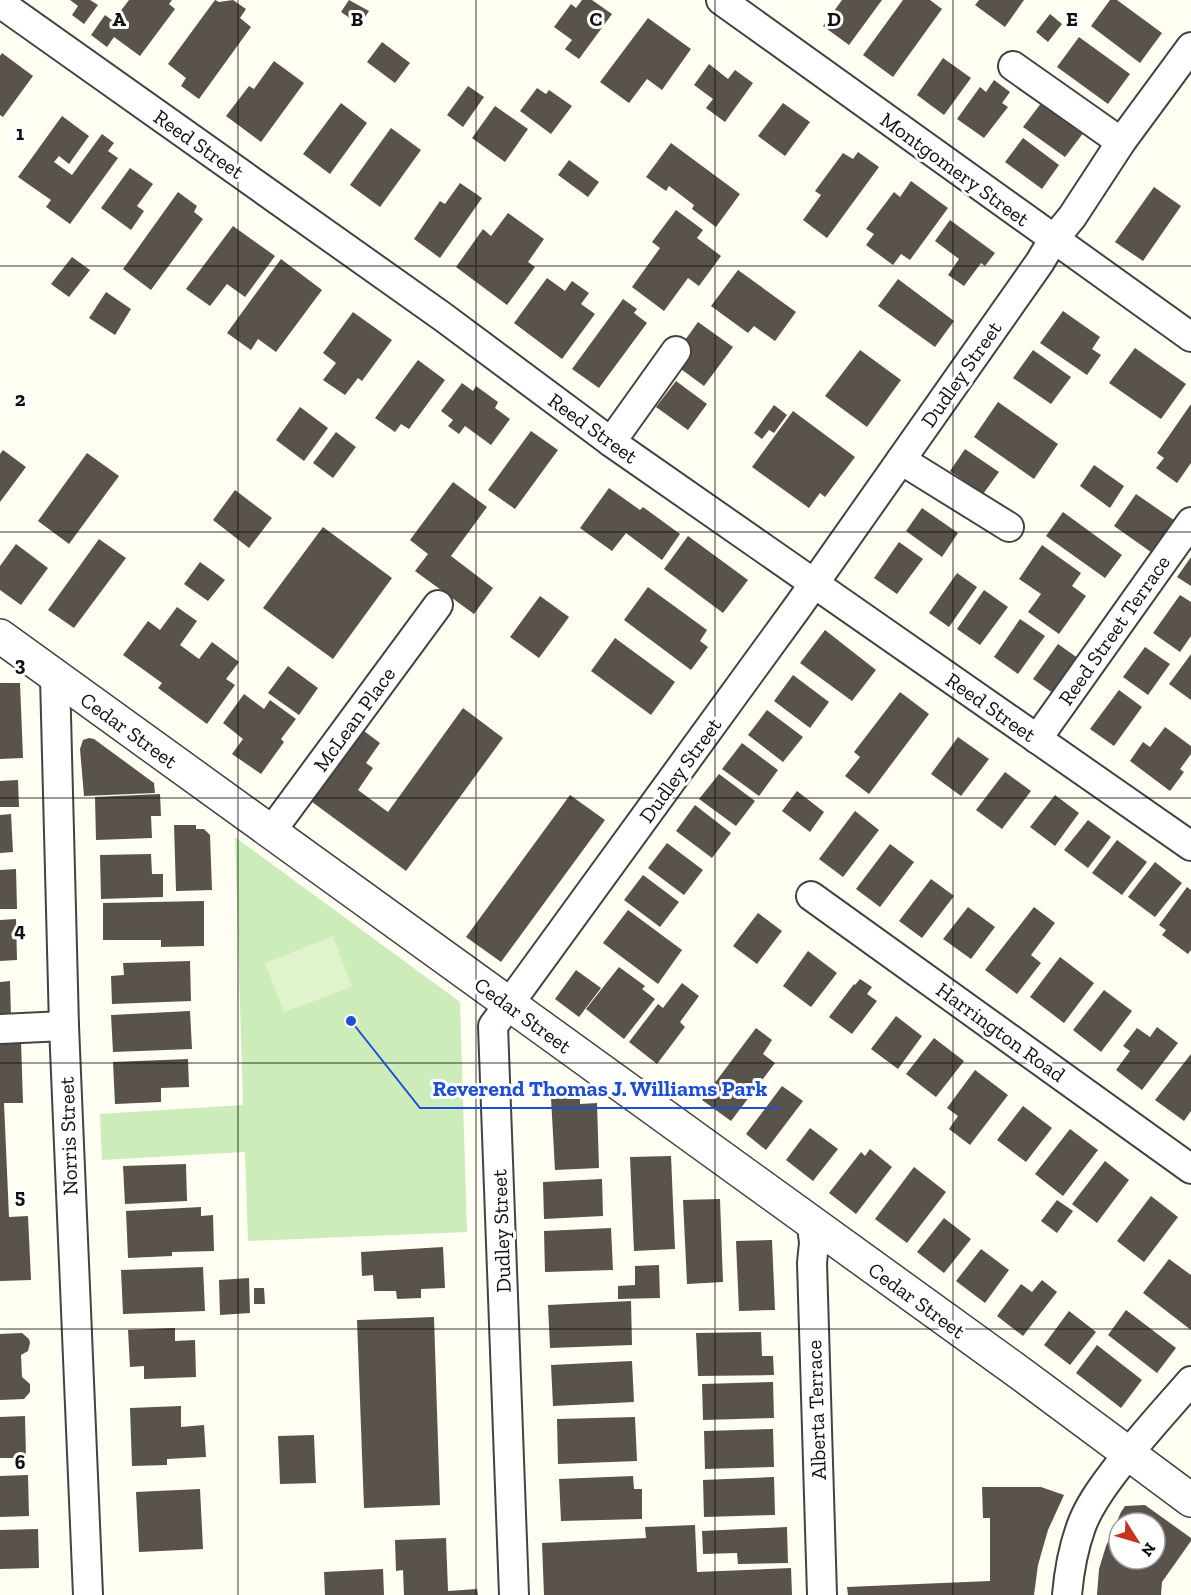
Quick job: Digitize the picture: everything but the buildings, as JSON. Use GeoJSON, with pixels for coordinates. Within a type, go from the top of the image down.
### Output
{"type":"FeatureCollection","features":[{"type":"Feature","properties":{"kind":"street","name":"Montgomery Street"},"geometry":{"type":"LineString","coordinates":[[721,0],[1191,337]]}},
{"type":"Feature","properties":{"kind":"street","name":"Reed Street"},"geometry":{"type":"LineString","coordinates":[[0,3],[443,317],[610,442],[1191,846]]}},
{"type":"Feature","properties":{"kind":"street","name":"Dudley Street"},"geometry":{"type":"LineString","coordinates":[[514,1595],[494,1026],[815,583],[1040,262],[1053,240],[1072,217],[1121,142],[1191,47]]}},
{"type":"Feature","properties":{"kind":"street"},"geometry":{"type":"LineString","coordinates":[[1013,66],[1121,142]]}},
{"type":"Feature","properties":{"kind":"street"},"geometry":{"type":"LineString","coordinates":[[610,442],[676,351]]}},
{"type":"Feature","properties":{"kind":"street"},"geometry":{"type":"LineString","coordinates":[[901,460],[1009,528]]}},
{"type":"Feature","properties":{"kind":"street","name":"Reed Street Terrace"},"geometry":{"type":"LineString","coordinates":[[1037,739],[1191,522]]}},
{"type":"Feature","properties":{"kind":"street","name":"McLean Place"},"geometry":{"type":"LineString","coordinates":[[270,833],[438,605]]}},
{"type":"Feature","properties":{"kind":"street","name":"Cedar Street"},"geometry":{"type":"LineString","coordinates":[[0,636],[1191,1500]]}},
{"type":"Feature","properties":{"kind":"street","name":"Norris Street"},"geometry":{"type":"LineString","coordinates":[[55,677],[64,1026],[87,1595]]}},
{"type":"Feature","properties":{"kind":"street","name":"Harrington Road"},"geometry":{"type":"LineString","coordinates":[[811,896],[1191,1169]]}},
{"type":"Feature","properties":{"kind":"street"},"geometry":{"type":"LineString","coordinates":[[0,1029],[64,1026]]}},
{"type":"Feature","properties":{"kind":"street","name":"Alberta Terrace"},"geometry":{"type":"LineString","coordinates":[[813,1225],[812,1263],[822,1595]]}},
{"type":"Feature","properties":{"kind":"street"},"geometry":{"type":"LineString","coordinates":[[1067,1595],[1081,1526],[1099,1492],[1128,1454],[1191,1381]]}},
{"type":"Feature","properties":{"kind":"green space"},"geometry":{"type":"Polygon","coordinates":[[[235,837],[460,1002],[467,1232],[248,1241],[245,1152],[102,1160],[100,1114],[243,1105],[235,837]]]}},
{"type":"Feature","properties":{"kind":"green space"},"geometry":{"type":"Polygon","coordinates":[[[333,936],[352,987],[284,1012],[265,963],[333,936]]]}},
{"type":"Feature","properties":{"kind":"place","name":"Reverend Thomas J. Williams Park"},"geometry":{"type":"Point","coordinates":[351,1021]}}]}
